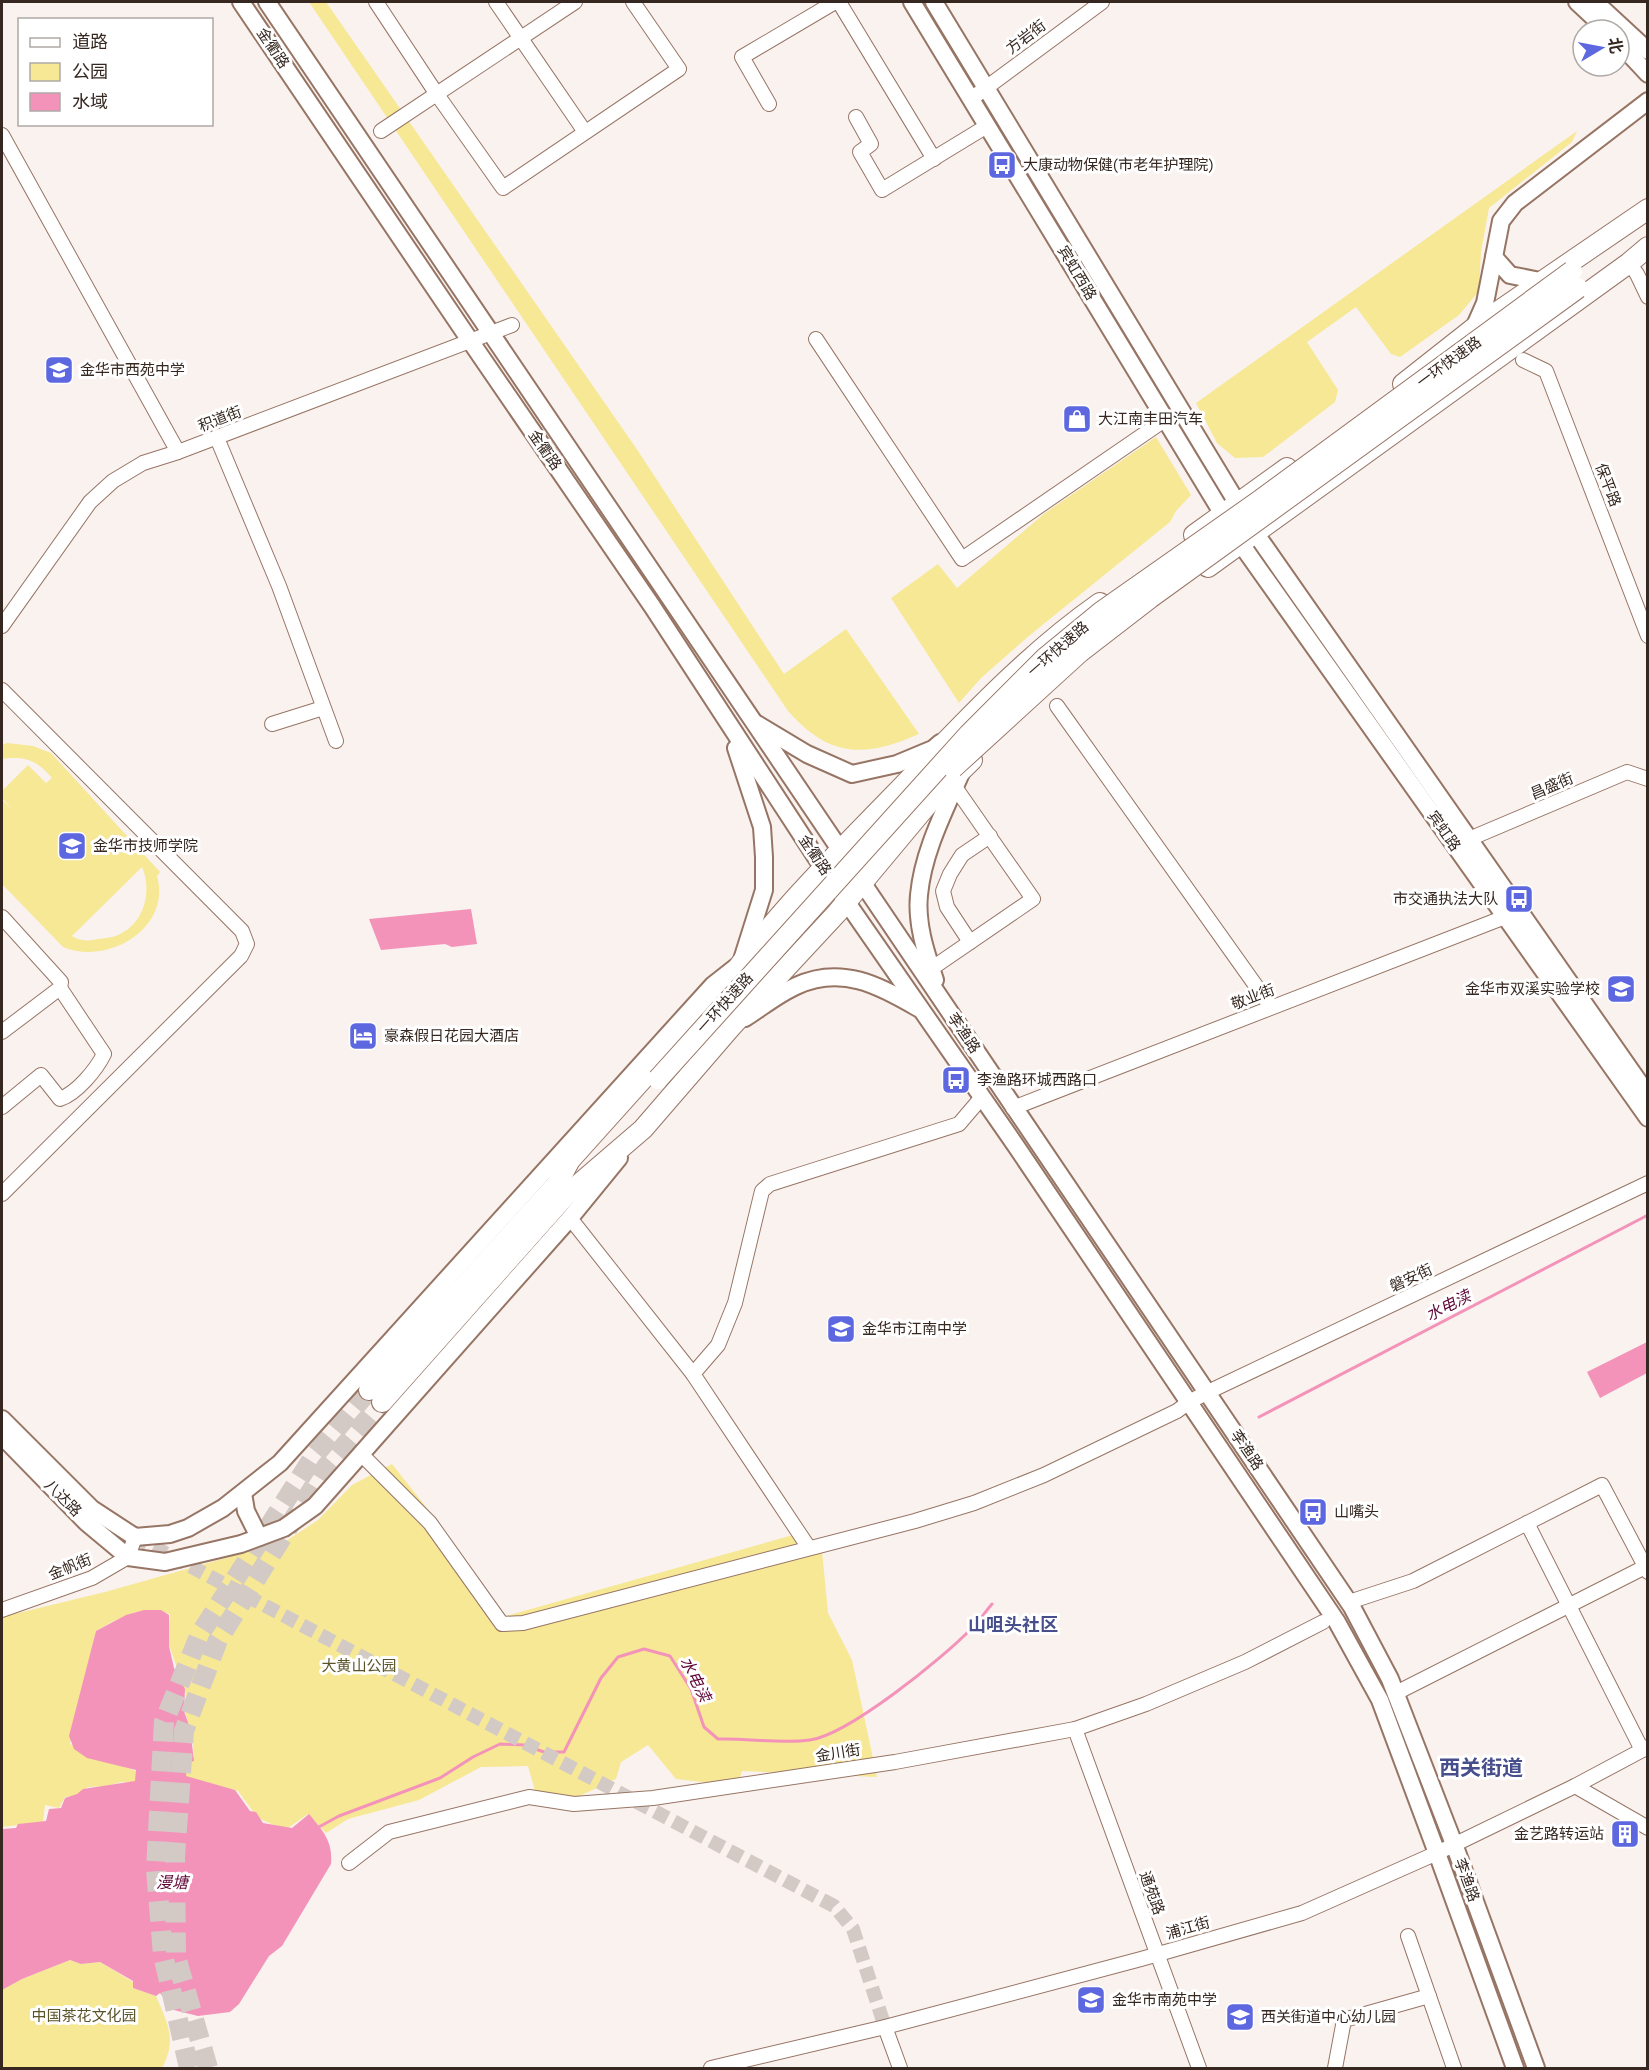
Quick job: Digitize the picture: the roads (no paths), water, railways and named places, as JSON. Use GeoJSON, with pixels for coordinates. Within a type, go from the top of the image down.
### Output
{"type":"FeatureCollection","features":[{"type":"Feature","properties":{"kind":"highway"},"geometry":{"type":"LineString","coordinates":[[561,1190],[570,1160],[720,993],[741,963],[823,868],[994,693],[1066,626],[1357,419],[1474,328],[1647,209]]}},
{"type":"Feature","properties":{"kind":"highway","name":"一环快速路"},"geometry":{"type":"LineString","coordinates":[[561,1190],[949,771],[1080,652],[1575,279],[1647,214]]}},
{"type":"Feature","properties":{"kind":"highway","name":"一环快速路"},"geometry":{"type":"LineString","coordinates":[[1575,279],[1647,237]]}},
{"type":"Feature","properties":{"kind":"highway"},"geometry":{"type":"LineString","coordinates":[[375,1396],[561,1190],[643,1129],[731,1027],[846,901],[933,798],[1014,720],[1105,639],[1249,539],[1629,264],[1647,248]]}},
{"type":"Feature","properties":{"kind":"main road","name":"金衢路"},"geometry":{"type":"LineString","coordinates":[[241,2],[652,606],[846,901]]}},
{"type":"Feature","properties":{"kind":"main road","name":"金衢路"},"geometry":{"type":"LineString","coordinates":[[267,2],[862,881]]}},
{"type":"Feature","properties":{"kind":"main road","name":"宾虹西路"},"geometry":{"type":"LineString","coordinates":[[912,2],[1166,419],[1230,509]]}},
{"type":"Feature","properties":{"kind":"main road","name":"宾虹西路"},"geometry":{"type":"LineString","coordinates":[[934,2],[1249,539]]}},
{"type":"Feature","properties":{"kind":"main road"},"geometry":{"type":"LineString","coordinates":[[1577,2],[1594,18]]}},
{"type":"Feature","properties":{"kind":"main road"},"geometry":{"type":"LineString","coordinates":[[1595,2],[1647,51]]}},
{"type":"Feature","properties":{"kind":"main road"},"geometry":{"type":"LineString","coordinates":[[1631,56],[1647,74]]}},
{"type":"Feature","properties":{"kind":"main road"},"geometry":{"type":"LineString","coordinates":[[1474,328],[1485,303],[1502,220],[1515,203],[1647,101]]}},
{"type":"Feature","properties":{"kind":"main road"},"geometry":{"type":"LineString","coordinates":[[1494,257],[1510,275],[1540,281]]}},
{"type":"Feature","properties":{"kind":"main road","name":"宾虹路"},"geometry":{"type":"LineString","coordinates":[[1249,539],[1469,839],[1647,1095]]}},
{"type":"Feature","properties":{"kind":"main road","name":"宾虹路"},"geometry":{"type":"LineString","coordinates":[[1249,539],[1506,917],[1647,1118]]}},
{"type":"Feature","properties":{"kind":"main road"},"geometry":{"type":"LineString","coordinates":[[2,1419],[92,1509],[135,1537],[170,1534],[188,1528],[223,1508],[280,1464],[705,994],[741,963],[764,890],[764,857],[762,827],[726,721]]}},
{"type":"Feature","properties":{"kind":"main road"},"geometry":{"type":"LineString","coordinates":[[754,722],[807,754],[852,774],[897,764],[933,748],[955,732]]}},
{"type":"Feature","properties":{"kind":"main road"},"geometry":{"type":"LineString","coordinates":[[928,972],[919,896],[929,846],[964,768]]}},
{"type":"Feature","properties":{"kind":"main road","name":"李渔路"},"geometry":{"type":"LineString","coordinates":[[862,881],[928,972],[942,1001],[1013,1108],[1349,1602],[1390,1678],[1536,2068]]}},
{"type":"Feature","properties":{"kind":"main road","name":"李渔路"},"geometry":{"type":"LineString","coordinates":[[846,901],[1190,1402],[1342,1632],[1380,1700],[1515,2068]]}},
{"type":"Feature","properties":{"kind":"main road"},"geometry":{"type":"LineString","coordinates":[[731,1027],[796,986],[823,978],[849,978],[876,985],[921,1010]]}},
{"type":"Feature","properties":{"kind":"main road"},"geometry":{"type":"LineString","coordinates":[[128,1557],[165,1562],[241,1544],[284,1528],[315,1506],[570,1218],[643,1129]]}},
{"type":"Feature","properties":{"kind":"main road","name":"八达路"},"geometry":{"type":"LineString","coordinates":[[2,1436],[86,1522],[128,1557]]}},
{"type":"Feature","properties":{"kind":"main road"},"geometry":{"type":"LineString","coordinates":[[243,1493],[246,1511],[259,1537]]}},
{"type":"Feature","properties":{"kind":"street"},"geometry":{"type":"LineString","coordinates":[[376,2],[503,188],[679,69],[633,2]]}},
{"type":"Feature","properties":{"kind":"street"},"geometry":{"type":"LineString","coordinates":[[496,2],[585,132]]}},
{"type":"Feature","properties":{"kind":"street"},"geometry":{"type":"LineString","coordinates":[[381,130],[575,2]]}},
{"type":"Feature","properties":{"kind":"street"},"geometry":{"type":"LineString","coordinates":[[770,104],[742,57],[837,2],[934,159]]}},
{"type":"Feature","properties":{"kind":"street","name":"方岩街"},"geometry":{"type":"LineString","coordinates":[[970,99],[1102,2]]}},
{"type":"Feature","properties":{"kind":"street"},"geometry":{"type":"LineString","coordinates":[[856,117],[871,144],[860,152],[882,190],[987,126]]}},
{"type":"Feature","properties":{"kind":"street"},"geometry":{"type":"LineString","coordinates":[[2,135],[178,452]]}},
{"type":"Feature","properties":{"kind":"street"},"geometry":{"type":"LineString","coordinates":[[1629,264],[1637,274],[1647,297]]}},
{"type":"Feature","properties":{"kind":"street","name":"积道街"},"geometry":{"type":"LineString","coordinates":[[2,626],[90,502],[113,481],[143,463],[217,438],[512,325]]}},
{"type":"Feature","properties":{"kind":"street"},"geometry":{"type":"LineString","coordinates":[[816,339],[962,559],[1166,419]]}},
{"type":"Feature","properties":{"kind":"street","name":"保平路"},"geometry":{"type":"LineString","coordinates":[[1523,360],[1546,371],[1647,636]]}},
{"type":"Feature","properties":{"kind":"street"},"geometry":{"type":"LineString","coordinates":[[217,438],[279,586],[336,741]]}},
{"type":"Feature","properties":{"kind":"street"},"geometry":{"type":"LineString","coordinates":[[2,690],[242,932],[247,944],[241,956],[2,1194]]}},
{"type":"Feature","properties":{"kind":"street"},"geometry":{"type":"LineString","coordinates":[[1057,706],[1271,1008]]}},
{"type":"Feature","properties":{"kind":"street"},"geometry":{"type":"LineString","coordinates":[[272,724],[323,708]]}},
{"type":"Feature","properties":{"kind":"street","name":"昌盛街"},"geometry":{"type":"LineString","coordinates":[[1469,839],[1627,772],[1647,779]]}},
{"type":"Feature","properties":{"kind":"street"},"geometry":{"type":"LineString","coordinates":[[928,972],[1033,898],[955,787]]}},
{"type":"Feature","properties":{"kind":"street"},"geometry":{"type":"LineString","coordinates":[[970,942],[947,907],[943,891],[962,855],[990,837]]}},
{"type":"Feature","properties":{"kind":"street"},"geometry":{"type":"LineString","coordinates":[[2,917],[61,982],[60,988],[104,1054],[99,1064],[68,1096],[60,1099],[41,1075],[2,1107]]}},
{"type":"Feature","properties":{"kind":"street","name":"敬业街"},"geometry":{"type":"LineString","coordinates":[[1013,1108],[1506,917]]}},
{"type":"Feature","properties":{"kind":"street"},"geometry":{"type":"LineString","coordinates":[[2,1032],[60,988]]}},
{"type":"Feature","properties":{"kind":"street"},"geometry":{"type":"LineString","coordinates":[[693,1374],[718,1345],[735,1303],[762,1191],[770,1184],[959,1124],[982,1097]]}},
{"type":"Feature","properties":{"kind":"street","name":"磐安街"},"geometry":{"type":"LineString","coordinates":[[361,1454],[430,1523],[502,1624],[523,1623],[915,1521],[974,1503],[1044,1475],[1177,1411],[1208,1392],[1647,1184]]}},
{"type":"Feature","properties":{"kind":"street"},"geometry":{"type":"LineString","coordinates":[[570,1218],[693,1374],[809,1548]]}},
{"type":"Feature","properties":{"kind":"street"},"geometry":{"type":"LineString","coordinates":[[1349,1602],[1413,1581],[1602,1485],[1646,1569],[1396,1693]]}},
{"type":"Feature","properties":{"kind":"street"},"geometry":{"type":"LineString","coordinates":[[1527,1523],[1645,1749]]}},
{"type":"Feature","properties":{"kind":"street"},"geometry":{"type":"LineString","coordinates":[[128,1557],[135,1537]]}},
{"type":"Feature","properties":{"kind":"street","name":"金帆街"},"geometry":{"type":"LineString","coordinates":[[2,1610],[92,1578],[128,1557]]}},
{"type":"Feature","properties":{"kind":"street","name":"金川街"},"geometry":{"type":"LineString","coordinates":[[349,1863],[389,1832],[529,1797],[574,1804],[653,1798],[895,1762],[1075,1730],[1146,1704],[1245,1662],[1323,1622]]}},
{"type":"Feature","properties":{"kind":"street","name":"通苑路"},"geometry":{"type":"LineString","coordinates":[[1075,1730],[1199,2068]]}},
{"type":"Feature","properties":{"kind":"street","name":"浦江街"},"geometry":{"type":"LineString","coordinates":[[711,2068],[885,2027],[1302,1913],[1437,1853],[1645,1749]]}},
{"type":"Feature","properties":{"kind":"street"},"geometry":{"type":"LineString","coordinates":[[1575,1786],[1647,1828]]}},
{"type":"Feature","properties":{"kind":"street"},"geometry":{"type":"LineString","coordinates":[[1408,1936],[1454,2068]]}},
{"type":"Feature","properties":{"kind":"street"},"geometry":{"type":"LineString","coordinates":[[1335,2068],[1344,2020],[1429,1996]]}},
{"type":"Feature","properties":{"kind":"street"},"geometry":{"type":"LineString","coordinates":[[885,2027],[900,2068]]}},
{"type":"Feature","properties":{"kind":"water"},"geometry":{"type":"Polygon","coordinates":[[[471,909],[477,944],[452,947],[445,944],[381,950],[369,919],[471,909]]]}},
{"type":"Feature","properties":{"kind":"water"},"geometry":{"type":"Polygon","coordinates":[[[1647,1342],[1647,1373],[1600,1398],[1587,1372],[1647,1342]]]}},
{"type":"Feature","properties":{"kind":"water","name":"漫塘"},"geometry":{"type":"Polygon","coordinates":[[[144,1610],[161,1610],[169,1615],[169,1646],[174,1668],[185,1689],[184,1711],[190,1728],[194,1761],[187,1763],[186,1776],[235,1790],[250,1811],[256,1812],[263,1823],[292,1828],[309,1814],[323,1831],[329,1843],[331,1864],[282,1946],[269,1956],[239,2004],[230,2012],[198,2016],[170,2009],[169,2004],[160,1993],[156,1996],[133,1988],[133,1981],[100,1962],[81,1964],[70,1960],[22,1979],[2,1990],[2,1829],[16,1828],[18,1824],[46,1821],[49,1809],[61,1808],[65,1798],[83,1789],[135,1781],[136,1770],[87,1758],[74,1749],[69,1736],[96,1631],[126,1615],[144,1610]]]}},
{"type":"Feature","properties":{"kind":"waterway","name":"水电渎"},"geometry":{"type":"LineString","coordinates":[[1259,1417],[1648,1215]]}},
{"type":"Feature","properties":{"kind":"waterway","name":"水电渎"},"geometry":{"type":"LineString","coordinates":[[317,1828],[339,1816],[440,1778],[473,1757],[500,1744],[524,1745],[544,1752],[564,1752],[601,1678],[618,1657],[644,1649],[670,1656],[691,1689],[704,1727],[718,1739],[799,1741],[827,1735],[847,1725],[918,1676],[958,1642],[992,1604]]}},
{"type":"Feature","properties":{"kind":"tunnel"},"geometry":{"type":"LineString","coordinates":[[189,2068],[163,1955],[156,1869],[164,1722],[200,1634],[314,1456],[369,1390]]}},
{"type":"Feature","properties":{"kind":"tunnel"},"geometry":{"type":"LineString","coordinates":[[208,2068],[176,1957],[175,1856],[184,1731],[218,1640],[326,1467],[382,1402]]}},
{"type":"Feature","properties":{"kind":"tunnel"},"geometry":{"type":"LineString","coordinates":[[135,1537],[834,1906],[853,1929],[885,2027]]}},
{"type":"Feature","properties":{"kind":"place","name":"大康动物保健(市老年护理院)"},"geometry":{"type":"Point","coordinates":[1002,165]}},
{"type":"Feature","properties":{"kind":"place","name":"金华市西苑中学"},"geometry":{"type":"Point","coordinates":[59,370]}},
{"type":"Feature","properties":{"kind":"place","name":"大江南丰田汽车"},"geometry":{"type":"Point","coordinates":[1077,419]}},
{"type":"Feature","properties":{"kind":"place","name":"金华市技师学院"},"geometry":{"type":"Point","coordinates":[72,846]}},
{"type":"Feature","properties":{"kind":"place","name":"市交通执法大队"},"geometry":{"type":"Point","coordinates":[1519,899]}},
{"type":"Feature","properties":{"kind":"place","name":"金华市双溪实验学校"},"geometry":{"type":"Point","coordinates":[1621,989]}},
{"type":"Feature","properties":{"kind":"place","name":"豪森假日花园大酒店"},"geometry":{"type":"Point","coordinates":[363,1036]}},
{"type":"Feature","properties":{"kind":"place","name":"李渔路环城西路口"},"geometry":{"type":"Point","coordinates":[956,1080]}},
{"type":"Feature","properties":{"kind":"place","name":"金华市江南中学"},"geometry":{"type":"Point","coordinates":[841,1329]}},
{"type":"Feature","properties":{"kind":"place","name":"山嘴头"},"geometry":{"type":"Point","coordinates":[1313,1512]}},
{"type":"Feature","properties":{"kind":"place","name":"金艺路转运站"},"geometry":{"type":"Point","coordinates":[1625,1834]}},
{"type":"Feature","properties":{"kind":"place","name":"金华市南苑中学"},"geometry":{"type":"Point","coordinates":[1091,2000]}},
{"type":"Feature","properties":{"kind":"place","name":"西关街道中心幼儿园"},"geometry":{"type":"Point","coordinates":[1240,2017]}},
{"type":"Feature","properties":{"kind":"district","name":"山咀头社区"},"geometry":{"type":"Point","coordinates":[1013,1625]}},
{"type":"Feature","properties":{"kind":"district","name":"西关街道"},"geometry":{"type":"Point","coordinates":[1481,1768]}},
{"type":"Feature","properties":{"kind":"park label","name":"大黄山公园"},"geometry":{"type":"Point","coordinates":[359,1666]}},
{"type":"Feature","properties":{"kind":"park label","name":"中国茶花文化园"},"geometry":{"type":"Point","coordinates":[84,2016]}}]}
